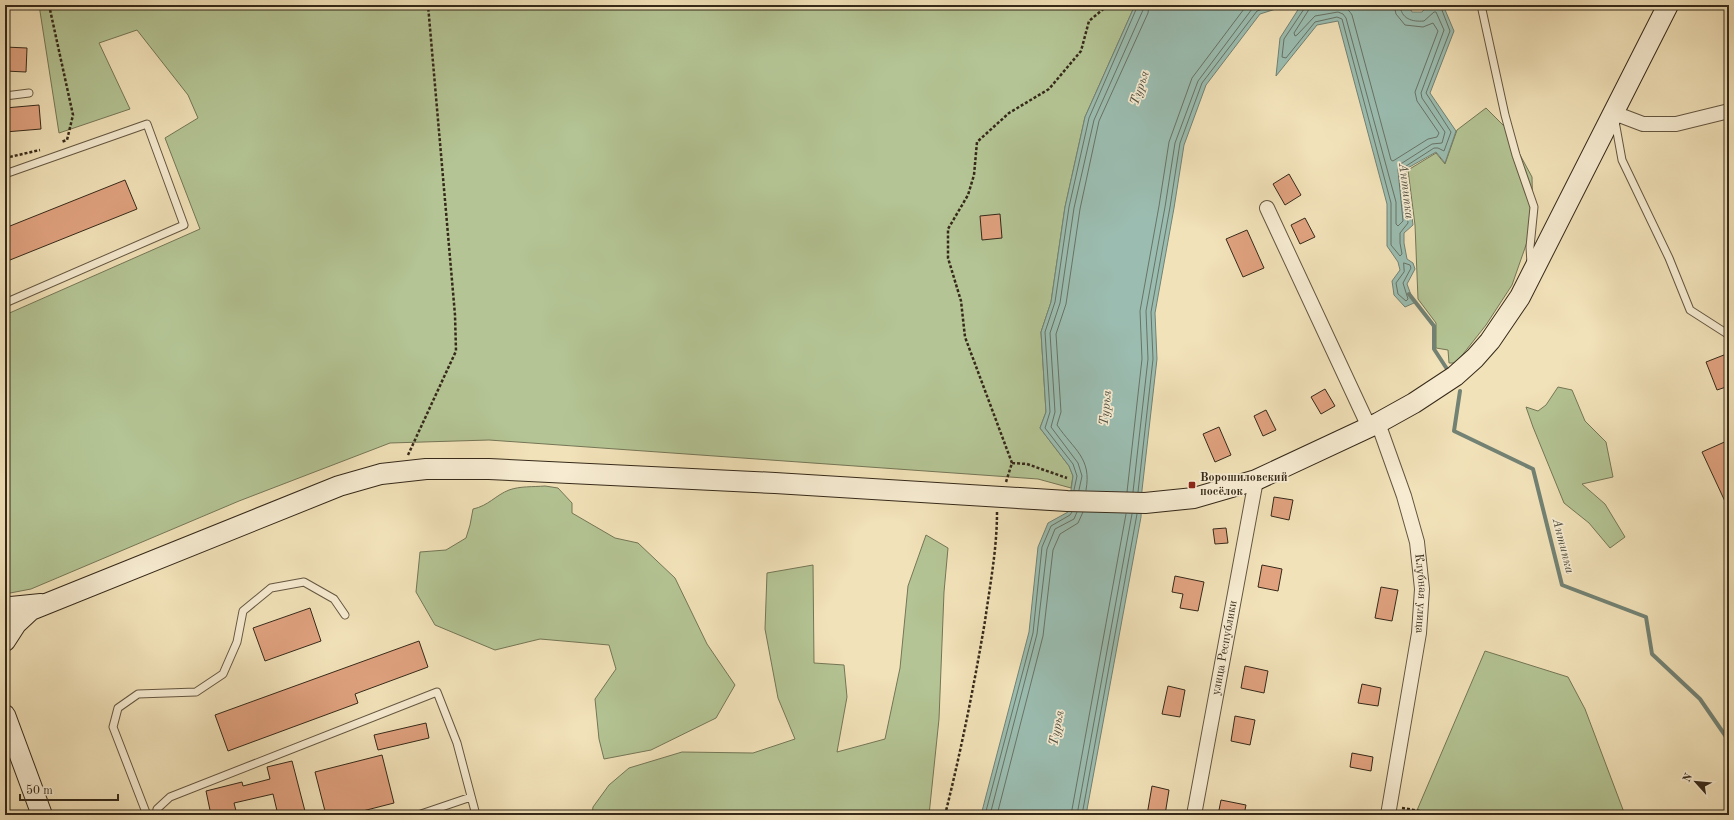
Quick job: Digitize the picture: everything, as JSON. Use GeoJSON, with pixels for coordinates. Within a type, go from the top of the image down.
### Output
{"type":"FeatureCollection","features":[{"type":"Feature","properties":{"kind":"main road"},"geometry":{"type":"LineString","coordinates":[[5,641],[16,624],[31,610],[338,486],[381,474],[426,470],[489,469],[775,483],[1067,501],[1145,503],[1194,498],[1256,480],[1373,425],[1414,403],[1455,376],[1475,358],[1498,329],[1520,297],[1668,5]]}},
{"type":"Feature","properties":{"kind":"main road"},"geometry":{"type":"LineString","coordinates":[[5,606],[32,606],[50,602]]}},
{"type":"Feature","properties":{"kind":"main road"},"geometry":{"type":"LineString","coordinates":[[5,715],[10,740],[42,815]]}},
{"type":"Feature","properties":{"kind":"street"},"geometry":{"type":"LineString","coordinates":[[1614,113],[1643,124],[1676,124],[1729,111]]}},
{"type":"Feature","properties":{"kind":"street","name":"Клубная улица"},"geometry":{"type":"LineString","coordinates":[[1267,208],[1373,425],[1404,496],[1417,542],[1422,589],[1419,633],[1389,810]]}},
{"type":"Feature","properties":{"kind":"street","name":"улица Республики"},"geometry":{"type":"LineString","coordinates":[[1194,815],[1256,480]]}},
{"type":"Feature","properties":{"kind":"lane"},"geometry":{"type":"LineString","coordinates":[[1481,5],[1505,115],[1516,155],[1534,207],[1530,247],[1531,275]]}},
{"type":"Feature","properties":{"kind":"lane"},"geometry":{"type":"LineString","coordinates":[[5,96],[29,93]]}},
{"type":"Feature","properties":{"kind":"lane"},"geometry":{"type":"LineString","coordinates":[[1614,113],[1622,160],[1669,258],[1690,310],[1729,335]]}},
{"type":"Feature","properties":{"kind":"lane"},"geometry":{"type":"LineString","coordinates":[[5,174],[147,124],[184,225],[5,303]]}},
{"type":"Feature","properties":{"kind":"lane"},"geometry":{"type":"LineString","coordinates":[[147,815],[113,727],[118,708],[138,694],[196,692],[223,674],[237,642],[243,611],[270,588],[304,582],[334,599],[345,615]]}},
{"type":"Feature","properties":{"kind":"lane"},"geometry":{"type":"LineString","coordinates":[[156,815],[157,808],[170,797],[437,692],[458,742],[476,815]]}},
{"type":"Feature","properties":{"kind":"lane"},"geometry":{"type":"LineString","coordinates":[[418,815],[471,797]]}},
{"type":"Feature","properties":{"kind":"path"},"geometry":{"type":"LineString","coordinates":[[49,5],[73,115],[67,140],[60,143]]}},
{"type":"Feature","properties":{"kind":"path"},"geometry":{"type":"LineString","coordinates":[[400,472],[456,351],[456,315],[428,5]]}},
{"type":"Feature","properties":{"kind":"path"},"geometry":{"type":"LineString","coordinates":[[945,815],[962,745],[980,648],[997,536],[997,497],[1004,485],[1012,463],[965,337],[961,301],[948,258],[948,229],[968,195],[974,175],[977,142],[1009,113],[1049,89],[1081,51],[1089,21],[1108,5]]}},
{"type":"Feature","properties":{"kind":"path"},"geometry":{"type":"LineString","coordinates":[[5,158],[41,150]]}},
{"type":"Feature","properties":{"kind":"path"},"geometry":{"type":"LineString","coordinates":[[1012,463],[1027,464],[1067,478]]}},
{"type":"Feature","properties":{"kind":"path"},"geometry":{"type":"LineString","coordinates":[[1389,810],[1443,815]]}},
{"type":"Feature","properties":{"kind":"green space"},"geometry":{"type":"Polygon","coordinates":[[[39,5],[1135,5],[1085,117],[1065,207],[1051,302],[1041,332],[1046,412],[1040,428],[1069,466],[1073,476],[1071,488],[1038,479],[489,440],[390,443],[239,501],[31,589],[5,594],[5,315],[200,229],[165,138],[198,118],[188,95],[137,30],[99,43],[130,109],[59,133],[39,5]]]}},
{"type":"Feature","properties":{"kind":"green space"},"geometry":{"type":"Polygon","coordinates":[[[1486,108],[1505,127],[1532,177],[1533,225],[1512,285],[1486,325],[1456,363],[1449,363],[1448,350],[1436,348],[1436,323],[1418,299],[1415,225],[1408,170],[1436,153],[1445,164],[1457,130],[1486,108]]]}},
{"type":"Feature","properties":{"kind":"green space"},"geometry":{"type":"Polygon","coordinates":[[[1558,387],[1572,390],[1585,421],[1606,442],[1613,477],[1582,484],[1605,504],[1625,537],[1610,548],[1589,523],[1564,503],[1526,407],[1538,411],[1546,405],[1558,387]]]}},
{"type":"Feature","properties":{"kind":"green space"},"geometry":{"type":"Polygon","coordinates":[[[545,486],[558,488],[572,503],[572,513],[615,538],[638,543],[675,578],[707,644],[735,685],[716,718],[651,750],[604,759],[599,739],[595,699],[616,669],[609,645],[540,639],[495,650],[435,625],[416,592],[420,552],[446,550],[466,538],[473,509],[478,508],[504,492],[518,488],[545,486]]]}},
{"type":"Feature","properties":{"kind":"green space"},"geometry":{"type":"Polygon","coordinates":[[[926,535],[948,548],[944,592],[939,719],[929,815],[592,815],[593,807],[609,785],[629,768],[682,752],[753,753],[795,739],[778,698],[765,629],[767,573],[813,565],[814,663],[844,665],[847,697],[837,752],[885,739],[900,668],[908,586],[926,535]]]}},
{"type":"Feature","properties":{"kind":"green space"},"geometry":{"type":"Polygon","coordinates":[[[1485,651],[1568,677],[1585,709],[1625,815],[1415,815],[1485,651]]]}},
{"type":"Feature","properties":{"kind":"water","name":"Турья"},"geometry":{"type":"Polygon","coordinates":[[[1135,5],[1283,5],[1282,7],[1260,14],[1206,85],[1184,145],[1155,313],[1157,359],[1142,490],[1141,517],[1086,815],[981,815],[1029,632],[1038,547],[1048,523],[1068,512],[1073,476],[1069,466],[1040,428],[1046,412],[1041,332],[1051,302],[1065,207],[1085,117],[1135,5]]]}},
{"type":"Feature","properties":{"kind":"water"},"geometry":{"type":"Polygon","coordinates":[[[1301,5],[1408,5],[1412,12],[1422,12],[1428,5],[1443,5],[1454,31],[1430,93],[1456,131],[1445,163],[1436,152],[1406,169],[1413,225],[1404,233],[1404,243],[1407,259],[1413,263],[1415,269],[1407,284],[1414,303],[1405,307],[1394,295],[1392,281],[1400,270],[1398,262],[1387,246],[1387,204],[1338,21],[1317,25],[1276,76],[1280,38],[1301,5]]]}},
{"type":"Feature","properties":{"kind":"building"},"geometry":{"type":"Polygon","coordinates":[[[5,47],[27,48],[26,72],[5,71],[5,47]]]}},
{"type":"Feature","properties":{"kind":"building"},"geometry":{"type":"Polygon","coordinates":[[[39,105],[41,129],[5,132],[5,108],[39,105]]]}},
{"type":"Feature","properties":{"kind":"building"},"geometry":{"type":"Polygon","coordinates":[[[1289,174],[1301,195],[1285,205],[1273,184],[1289,174]]]}},
{"type":"Feature","properties":{"kind":"building"},"geometry":{"type":"Polygon","coordinates":[[[125,180],[137,209],[5,262],[5,228],[125,180]]]}},
{"type":"Feature","properties":{"kind":"building"},"geometry":{"type":"Polygon","coordinates":[[[1000,214],[1002,238],[982,240],[980,216],[1000,214]]]}},
{"type":"Feature","properties":{"kind":"building"},"geometry":{"type":"Polygon","coordinates":[[[1305,218],[1315,237],[1300,244],[1291,225],[1305,218]]]}},
{"type":"Feature","properties":{"kind":"building"},"geometry":{"type":"Polygon","coordinates":[[[1247,230],[1264,268],[1243,277],[1226,239],[1247,230]]]}},
{"type":"Feature","properties":{"kind":"building"},"geometry":{"type":"Polygon","coordinates":[[[1729,353],[1729,386],[1717,390],[1706,362],[1729,353]]]}},
{"type":"Feature","properties":{"kind":"building"},"geometry":{"type":"Polygon","coordinates":[[[1325,389],[1335,406],[1321,414],[1311,397],[1325,389]]]}},
{"type":"Feature","properties":{"kind":"building"},"geometry":{"type":"Polygon","coordinates":[[[1266,410],[1276,430],[1263,436],[1254,416],[1266,410]]]}},
{"type":"Feature","properties":{"kind":"building"},"geometry":{"type":"Polygon","coordinates":[[[1219,427],[1231,455],[1215,462],[1203,434],[1219,427]]]}},
{"type":"Feature","properties":{"kind":"building"},"geometry":{"type":"Polygon","coordinates":[[[1729,440],[1729,510],[1702,452],[1729,440]]]}},
{"type":"Feature","properties":{"kind":"building"},"geometry":{"type":"Polygon","coordinates":[[[1274,497],[1293,500],[1289,520],[1271,516],[1274,497]]]}},
{"type":"Feature","properties":{"kind":"building"},"geometry":{"type":"Polygon","coordinates":[[[1226,528],[1228,543],[1215,544],[1213,529],[1226,528]]]}},
{"type":"Feature","properties":{"kind":"building"},"geometry":{"type":"Polygon","coordinates":[[[1262,565],[1282,569],[1278,591],[1258,587],[1262,565]]]}},
{"type":"Feature","properties":{"kind":"building"},"geometry":{"type":"Polygon","coordinates":[[[1175,576],[1204,582],[1198,611],[1180,608],[1183,594],[1172,592],[1175,576]]]}},
{"type":"Feature","properties":{"kind":"building"},"geometry":{"type":"Polygon","coordinates":[[[1381,587],[1398,590],[1392,621],[1375,618],[1381,587]]]}},
{"type":"Feature","properties":{"kind":"building"},"geometry":{"type":"Polygon","coordinates":[[[310,608],[321,641],[265,661],[253,628],[310,608]]]}},
{"type":"Feature","properties":{"kind":"building"},"geometry":{"type":"Polygon","coordinates":[[[419,641],[428,667],[355,694],[358,703],[228,751],[215,715],[419,641]]]}},
{"type":"Feature","properties":{"kind":"building"},"geometry":{"type":"Polygon","coordinates":[[[1245,666],[1268,671],[1264,693],[1241,688],[1245,666]]]}},
{"type":"Feature","properties":{"kind":"building"},"geometry":{"type":"Polygon","coordinates":[[[1362,684],[1381,688],[1378,706],[1358,703],[1362,684]]]}},
{"type":"Feature","properties":{"kind":"building"},"geometry":{"type":"Polygon","coordinates":[[[1168,686],[1185,690],[1180,717],[1162,714],[1168,686]]]}},
{"type":"Feature","properties":{"kind":"building"},"geometry":{"type":"Polygon","coordinates":[[[1235,716],[1255,720],[1250,745],[1231,741],[1235,716]]]}},
{"type":"Feature","properties":{"kind":"building"},"geometry":{"type":"Polygon","coordinates":[[[426,723],[429,738],[378,750],[374,735],[426,723]]]}},
{"type":"Feature","properties":{"kind":"building"},"geometry":{"type":"Polygon","coordinates":[[[1352,753],[1373,757],[1371,771],[1350,767],[1352,753]]]}},
{"type":"Feature","properties":{"kind":"building"},"geometry":{"type":"Polygon","coordinates":[[[382,755],[394,803],[347,815],[326,815],[315,772],[382,755]]]}},
{"type":"Feature","properties":{"kind":"building"},"geometry":{"type":"Polygon","coordinates":[[[292,761],[306,815],[278,815],[273,794],[234,803],[237,815],[211,815],[206,791],[242,782],[243,786],[270,779],[267,767],[292,761]]]}},
{"type":"Feature","properties":{"kind":"building"},"geometry":{"type":"Polygon","coordinates":[[[1152,786],[1169,790],[1165,815],[1147,815],[1152,786]]]}},
{"type":"Feature","properties":{"kind":"building"},"geometry":{"type":"Polygon","coordinates":[[[1221,800],[1246,805],[1244,815],[1218,815],[1221,800]]]}},
{"type":"Feature","properties":{"kind":"waterway","name":"Антипка"},"geometry":{"type":"LineString","coordinates":[[1409,294],[1434,326],[1434,349],[1447,369]]}},
{"type":"Feature","properties":{"kind":"waterway","name":"Антипка"},"geometry":{"type":"LineString","coordinates":[[1460,391],[1454,431],[1533,469],[1562,585],[1646,617],[1652,654],[1700,699],[1729,741]]}},
{"type":"Feature","properties":{"kind":"place","name":"Ворошиловский посёлок"},"geometry":{"type":"Point","coordinates":[1192,485]}}]}
